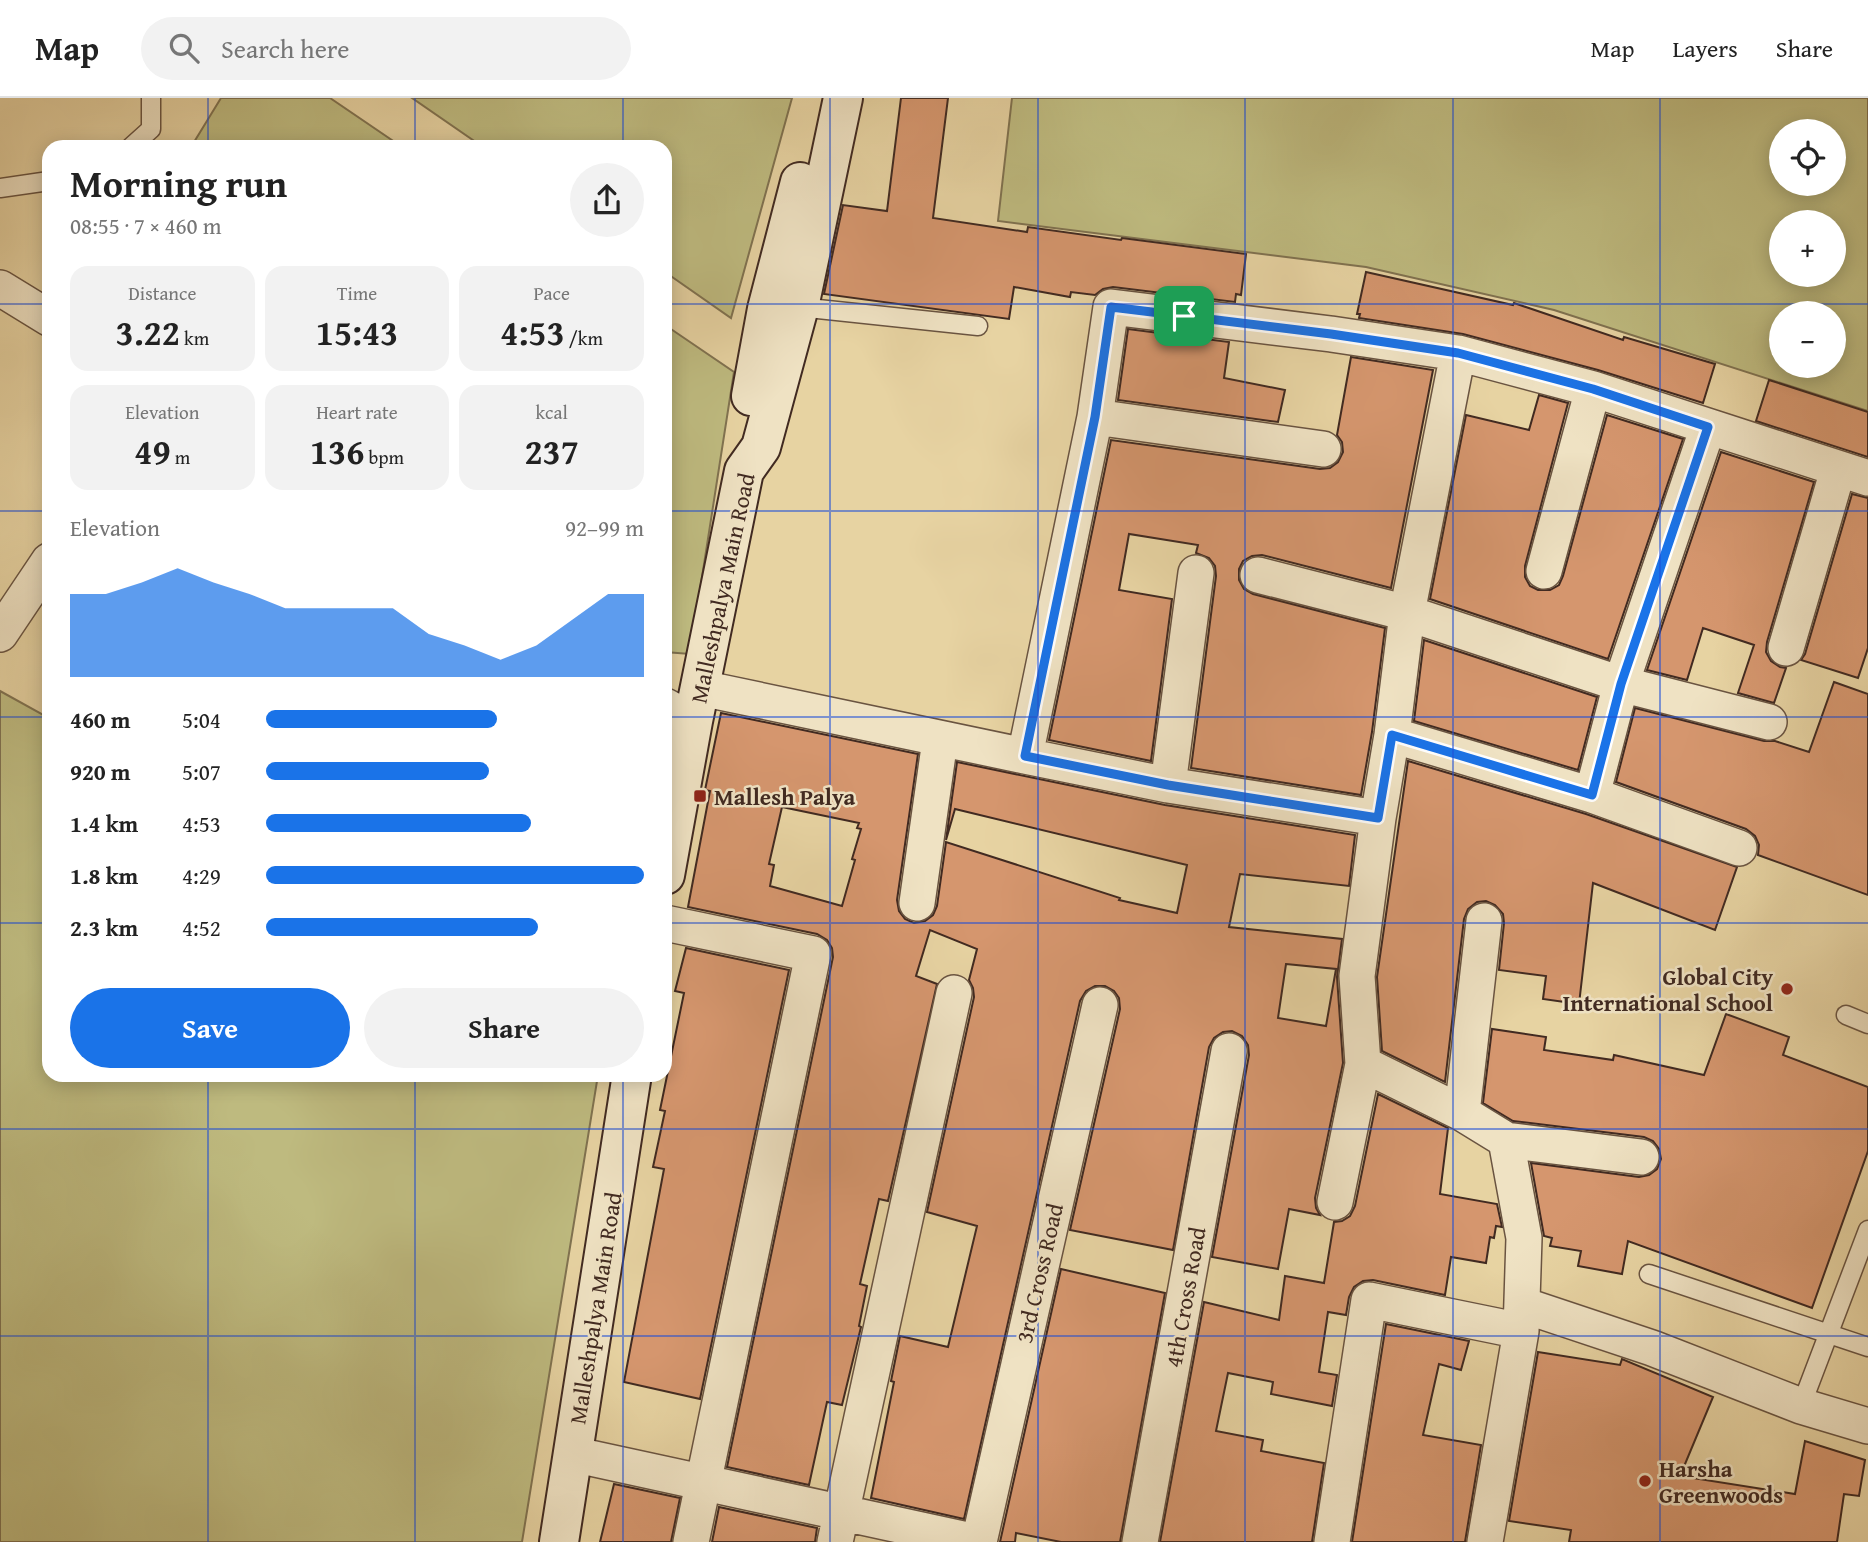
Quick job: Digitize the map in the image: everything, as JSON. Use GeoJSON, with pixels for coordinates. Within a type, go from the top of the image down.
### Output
{"type":"FeatureCollection","features":[{"type":"Feature","properties":{"kind":"main road"},"geometry":{"type":"LineString","coordinates":[[744,471],[742,443],[767,309],[820,98]]}},
{"type":"Feature","properties":{"kind":"main road","name":"Malleshpalya Main Road"},"geometry":{"type":"LineString","coordinates":[[672,818],[686,705],[744,471],[761,447],[799,307],[843,98]]}},
{"type":"Feature","properties":{"kind":"main road","name":"Malleshpalya Main Road"},"geometry":{"type":"LineString","coordinates":[[559,1542],[631,1082]]}},
{"type":"Feature","properties":{"kind":"street"},"geometry":{"type":"LineString","coordinates":[[0,288],[42,314]]}},
{"type":"Feature","properties":{"kind":"street"},"geometry":{"type":"LineString","coordinates":[[1025,756],[1095,417],[1111,307],[1331,334],[1458,353],[1593,389],[1853,474],[1786,648]]}},
{"type":"Feature","properties":{"kind":"street"},"geometry":{"type":"LineString","coordinates":[[1335,1202],[1363,1064],[1357,976],[1407,613],[1458,353]]}},
{"type":"Feature","properties":{"kind":"street"},"geometry":{"type":"LineString","coordinates":[[1544,571],[1593,389]]}},
{"type":"Feature","properties":{"kind":"street"},"geometry":{"type":"LineString","coordinates":[[1095,417],[1323,449]]}},
{"type":"Feature","properties":{"kind":"street"},"geometry":{"type":"LineString","coordinates":[[1592,795],[1621,684],[1708,427]]}},
{"type":"Feature","properties":{"kind":"street"},"geometry":{"type":"LineString","coordinates":[[0,634],[42,571]]}},
{"type":"Feature","properties":{"kind":"street"},"geometry":{"type":"LineString","coordinates":[[1168,785],[1196,573]]}},
{"type":"Feature","properties":{"kind":"street"},"geometry":{"type":"LineString","coordinates":[[1258,575],[1407,613],[1621,684],[1769,722]]}},
{"type":"Feature","properties":{"kind":"street"},"geometry":{"type":"LineString","coordinates":[[686,705],[940,740],[1168,785],[1378,818]]}},
{"type":"Feature","properties":{"kind":"street"},"geometry":{"type":"LineString","coordinates":[[1392,735],[1592,795],[1739,848]]}},
{"type":"Feature","properties":{"kind":"street"},"geometry":{"type":"LineString","coordinates":[[917,904],[940,740]]}},
{"type":"Feature","properties":{"kind":"street"},"geometry":{"type":"LineString","coordinates":[[1462,1113],[1484,921]]}},
{"type":"Feature","properties":{"kind":"street"},"geometry":{"type":"LineString","coordinates":[[672,924],[813,954],[691,1542]]}},
{"type":"Feature","properties":{"kind":"street"},"geometry":{"type":"LineString","coordinates":[[839,1527],[954,993]]}},
{"type":"Feature","properties":{"kind":"street","name":"3rd Cross Road"},"geometry":{"type":"LineString","coordinates":[[978,1542],[1100,1005]]}},
{"type":"Feature","properties":{"kind":"street","name":"4th Cross Road"},"geometry":{"type":"LineString","coordinates":[[1140,1542],[1229,1051]]}},
{"type":"Feature","properties":{"kind":"street"},"geometry":{"type":"LineString","coordinates":[[1363,1064],[1462,1113],[1506,1140],[1641,1157]]}},
{"type":"Feature","properties":{"kind":"street"},"geometry":{"type":"LineString","coordinates":[[1485,1542],[1522,1318],[1524,1238],[1506,1140]]}},
{"type":"Feature","properties":{"kind":"street"},"geometry":{"type":"LineString","coordinates":[[1332,1542],[1369,1300],[1522,1318],[1652,1349],[1801,1406],[1868,1426]]}},
{"type":"Feature","properties":{"kind":"street"},"geometry":{"type":"LineString","coordinates":[[572,1454],[704,1482],[839,1527],[978,1542]]}},
{"type":"Feature","properties":{"kind":"lane"},"geometry":{"type":"LineString","coordinates":[[139,140],[151,129],[151,98]]}},
{"type":"Feature","properties":{"kind":"lane"},"geometry":{"type":"LineString","coordinates":[[0,188],[42,182]]}},
{"type":"Feature","properties":{"kind":"lane"},"geometry":{"type":"LineString","coordinates":[[799,307],[978,326]]}},
{"type":"Feature","properties":{"kind":"lane"},"geometry":{"type":"LineString","coordinates":[[1846,1015],[1868,1024]]}},
{"type":"Feature","properties":{"kind":"lane"},"geometry":{"type":"LineString","coordinates":[[1801,1406],[1868,1230]]}},
{"type":"Feature","properties":{"kind":"lane"},"geometry":{"type":"LineString","coordinates":[[1649,1274],[1868,1347]]}},
{"type":"Feature","properties":{"kind":"shaded area"},"geometry":{"type":"Polygon","coordinates":[[[221,98],[330,98],[392,140],[195,140],[221,98]]]}},
{"type":"Feature","properties":{"kind":"shaded area"},"geometry":{"type":"Polygon","coordinates":[[[412,98],[792,98],[731,318],[672,277],[672,140],[473,140],[412,98]]]}},
{"type":"Feature","properties":{"kind":"shaded area"},"geometry":{"type":"Polygon","coordinates":[[[1012,98],[1868,98],[1868,411],[1554,310],[1366,267],[998,221],[1012,98]]]}},
{"type":"Feature","properties":{"kind":"shaded area"},"geometry":{"type":"Polygon","coordinates":[[[672,330],[734,372],[690,654],[672,653],[672,330]]]}},
{"type":"Feature","properties":{"kind":"shaded area"},"geometry":{"type":"Polygon","coordinates":[[[0,691],[42,714],[42,1082],[597,1082],[522,1542],[0,1542],[0,691]]]}},
{"type":"Feature","properties":{"kind":"building"},"geometry":{"type":"Polygon","coordinates":[[[901,98],[948,98],[933,218],[1027,232],[1028,227],[1246,254],[1241,295],[1236,294],[1235,302],[1113,287],[1103,289],[1095,295],[1071,292],[1070,297],[1014,287],[1009,319],[824,294],[843,205],[887,211],[901,98]]]}},
{"type":"Feature","properties":{"kind":"building"},"geometry":{"type":"Polygon","coordinates":[[[1366,272],[1513,305],[1514,303],[1623,340],[1624,337],[1715,364],[1703,403],[1598,370],[1463,334],[1359,318],[1360,314],[1357,314],[1366,272]]]}},
{"type":"Feature","properties":{"kind":"building"},"geometry":{"type":"Polygon","coordinates":[[[1128,329],[1229,342],[1224,378],[1285,390],[1278,422],[1118,400],[1128,329]]]}},
{"type":"Feature","properties":{"kind":"building"},"geometry":{"type":"Polygon","coordinates":[[[1351,357],[1433,370],[1391,588],[1262,555],[1243,561],[1239,569],[1239,580],[1244,589],[1253,594],[1385,628],[1361,795],[1191,768],[1216,576],[1215,566],[1209,558],[1196,553],[1198,545],[1129,534],[1119,590],[1172,599],[1151,761],[1049,740],[1111,440],[1320,469],[1330,468],[1338,462],[1343,452],[1342,442],[1337,435],[1351,357]]]}},
{"type":"Feature","properties":{"kind":"building"},"geometry":{"type":"Polygon","coordinates":[[[1769,380],[1868,412],[1868,457],[1756,421],[1769,380]]]}},
{"type":"Feature","properties":{"kind":"building"},"geometry":{"type":"Polygon","coordinates":[[[1539,395],[1568,403],[1525,566],[1525,577],[1530,586],[1538,590],[1550,590],[1559,585],[1563,576],[1607,415],[1683,439],[1608,659],[1430,599],[1466,415],[1529,430],[1539,395]]]}},
{"type":"Feature","properties":{"kind":"building"},"geometry":{"type":"Polygon","coordinates":[[[1721,452],[1814,482],[1767,642],[1766,652],[1771,661],[1786,668],[1774,703],[1738,693],[1754,645],[1703,628],[1687,680],[1647,670],[1721,452]]]}},
{"type":"Feature","properties":{"kind":"building"},"geometry":{"type":"Polygon","coordinates":[[[1852,494],[1868,498],[1868,648],[1858,678],[1801,660],[1852,494]]]}},
{"type":"Feature","properties":{"kind":"building"},"geometry":{"type":"Polygon","coordinates":[[[1424,640],[1597,697],[1578,770],[1414,721],[1424,640]]]}},
{"type":"Feature","properties":{"kind":"building"},"geometry":{"type":"Polygon","coordinates":[[[1834,682],[1868,694],[1868,895],[1758,855],[1759,845],[1755,836],[1746,829],[1616,782],[1635,708],[1764,741],[1775,741],[1809,752],[1834,682]]]}},
{"type":"Feature","properties":{"kind":"building"},"geometry":{"type":"Polygon","coordinates":[[[721,713],[918,754],[897,900],[899,911],[905,919],[914,923],[925,921],[933,915],[937,906],[946,842],[1120,898],[1119,900],[1177,913],[1187,865],[955,809],[946,840],[957,762],[1165,805],[1355,835],[1349,886],[1240,874],[1229,927],[1342,939],[1337,977],[1343,1063],[1315,1198],[1320,1215],[1289,1209],[1278,1269],[1212,1257],[1249,1055],[1248,1045],[1242,1036],[1232,1031],[1223,1032],[1214,1038],[1209,1047],[1173,1250],[1070,1230],[1120,1009],[1119,998],[1105,986],[1095,986],[1086,991],[1080,1001],[964,1519],[871,1498],[894,1382],[891,1381],[900,1336],[948,1347],[977,1226],[927,1212],[974,997],[969,980],[977,949],[930,930],[916,976],[937,984],[888,1201],[879,1199],[860,1284],[867,1286],[859,1326],[861,1327],[842,1405],[827,1402],[809,1485],[727,1467],[833,957],[827,940],[817,934],[688,907],[710,791],[705,790],[721,713]],[[782,807],[769,864],[774,865],[770,886],[842,906],[855,860],[852,859],[861,829],[857,828],[859,823],[782,807]],[[1286,964],[1278,1018],[1326,1026],[1336,969],[1286,964]]]}},
{"type":"Feature","properties":{"kind":"building"},"geometry":{"type":"Polygon","coordinates":[[[1408,761],[1586,814],[1737,867],[1715,930],[1593,883],[1579,1004],[1543,999],[1546,976],[1499,970],[1503,914],[1495,905],[1486,901],[1477,902],[1468,909],[1464,919],[1445,1082],[1382,1051],[1377,977],[1408,761]]]}},
{"type":"Feature","properties":{"kind":"building"},"geometry":{"type":"Polygon","coordinates":[[[686,948],[789,970],[700,1399],[624,1382],[664,1169],[653,1167],[665,1111],[660,1110],[666,1082],[672,1082],[672,1052],[684,993],[675,991],[686,948]]]}},
{"type":"Feature","properties":{"kind":"building"},"geometry":{"type":"Polygon","coordinates":[[[1726,1014],[1789,1037],[1783,1055],[1868,1087],[1868,1151],[1812,1308],[1628,1241],[1622,1274],[1578,1266],[1581,1251],[1550,1246],[1552,1238],[1544,1236],[1531,1163],[1639,1177],[1649,1175],[1657,1169],[1661,1159],[1659,1149],[1653,1141],[1644,1137],[1513,1121],[1483,1103],[1492,1029],[1546,1037],[1544,1050],[1613,1060],[1614,1055],[1704,1075],[1726,1014]]]}},
{"type":"Feature","properties":{"kind":"building"},"geometry":{"type":"Polygon","coordinates":[[[1378,1094],[1448,1128],[1440,1194],[1497,1204],[1502,1227],[1496,1226],[1494,1238],[1490,1237],[1486,1263],[1451,1257],[1445,1295],[1373,1280],[1363,1281],[1354,1287],[1346,1315],[1328,1312],[1319,1372],[1337,1375],[1332,1406],[1271,1394],[1273,1382],[1228,1373],[1216,1431],[1263,1440],[1261,1451],[1324,1463],[1312,1542],[1160,1542],[1204,1302],[1279,1320],[1285,1276],[1324,1283],[1334,1222],[1350,1216],[1355,1206],[1378,1094]]]}},
{"type":"Feature","properties":{"kind":"building"},"geometry":{"type":"Polygon","coordinates":[[[1061,1269],[1165,1293],[1120,1542],[1061,1542],[1016,1533],[1015,1542],[1000,1542],[1061,1269]]]}},
{"type":"Feature","properties":{"kind":"building"},"geometry":{"type":"Polygon","coordinates":[[[1386,1324],[1469,1341],[1461,1370],[1439,1364],[1423,1435],[1481,1445],[1465,1542],[1352,1542],[1386,1324]]]}},
{"type":"Feature","properties":{"kind":"building"},"geometry":{"type":"Polygon","coordinates":[[[1538,1352],[1620,1365],[1622,1359],[1713,1397],[1680,1476],[1795,1494],[1805,1441],[1865,1460],[1859,1496],[1844,1494],[1837,1542],[1569,1542],[1571,1530],[1509,1521],[1538,1352]]]}},
{"type":"Feature","properties":{"kind":"building"},"geometry":{"type":"Polygon","coordinates":[[[614,1484],[680,1498],[671,1542],[600,1542],[614,1484]]]}},
{"type":"Feature","properties":{"kind":"building"},"geometry":{"type":"Polygon","coordinates":[[[719,1507],[817,1528],[815,1542],[712,1542],[719,1507]]]}},
{"type":"Feature","properties":{"kind":"place","name":"Mallesh Palya"},"geometry":{"type":"Point","coordinates":[700,796]}},
{"type":"Feature","properties":{"kind":"place","name":"Global City International School"},"geometry":{"type":"Point","coordinates":[1787,989]}},
{"type":"Feature","properties":{"kind":"place","name":"Harsha Greenwoods"},"geometry":{"type":"Point","coordinates":[1645,1481]}},
{"type":"Feature","properties":{"kind":"route"},"geometry":{"type":"LineString","coordinates":[[1111,307],[1184,316],[1458,353],[1593,389],[1708,427],[1621,684],[1592,795],[1392,735],[1378,818],[1168,785],[1025,756],[1095,417],[1111,307]]}}]}
